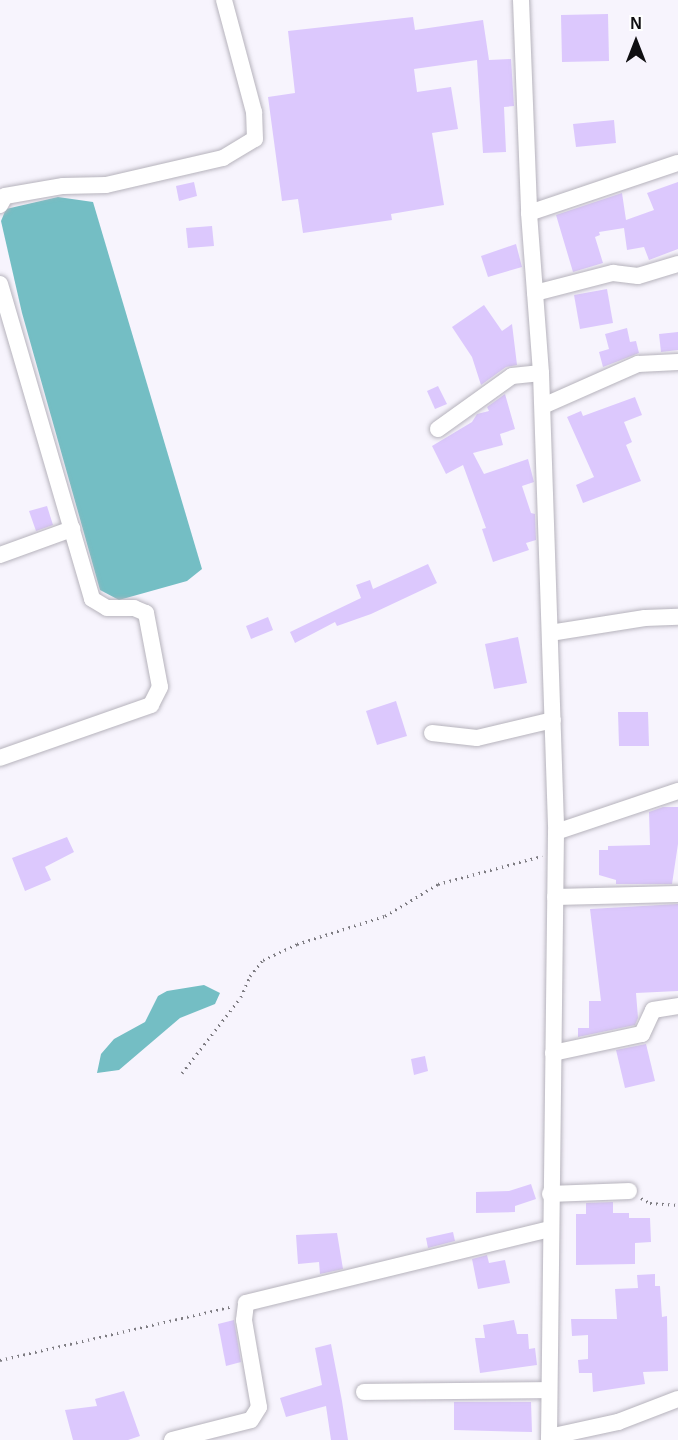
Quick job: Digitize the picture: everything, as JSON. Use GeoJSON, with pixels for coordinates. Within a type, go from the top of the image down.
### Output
{"type":"FeatureCollection","features":[{"type":"Feature","properties":{"kind":"street"},"geometry":{"type":"LineString","coordinates":[[0,205],[5,196],[63,186],[106,185],[222,158],[255,139],[254,112],[224,0]]}},
{"type":"Feature","properties":{"kind":"street"},"geometry":{"type":"LineString","coordinates":[[521,0],[530,213],[543,406],[556,832],[549,1229],[549,1438],[618,1422],[678,1399]]}},
{"type":"Feature","properties":{"kind":"street"},"geometry":{"type":"LineString","coordinates":[[530,213],[678,163]]}},
{"type":"Feature","properties":{"kind":"street"},"geometry":{"type":"LineString","coordinates":[[535,293],[613,273],[639,276],[678,264]]}},
{"type":"Feature","properties":{"kind":"street"},"geometry":{"type":"LineString","coordinates":[[0,284],[92,599],[107,608],[134,608],[146,614],[160,687],[159,698],[152,705],[0,758]]}},
{"type":"Feature","properties":{"kind":"street"},"geometry":{"type":"LineString","coordinates":[[543,406],[639,364],[678,362]]}},
{"type":"Feature","properties":{"kind":"street"},"geometry":{"type":"LineString","coordinates":[[438,429],[512,376],[541,373]]}},
{"type":"Feature","properties":{"kind":"street"},"geometry":{"type":"LineString","coordinates":[[0,555],[72,529]]}},
{"type":"Feature","properties":{"kind":"street"},"geometry":{"type":"LineString","coordinates":[[550,633],[645,618],[678,617]]}},
{"type":"Feature","properties":{"kind":"street"},"geometry":{"type":"LineString","coordinates":[[432,733],[477,738],[553,720]]}},
{"type":"Feature","properties":{"kind":"street"},"geometry":{"type":"LineString","coordinates":[[556,832],[678,791]]}},
{"type":"Feature","properties":{"kind":"street"},"geometry":{"type":"LineString","coordinates":[[555,897],[678,894]]}},
{"type":"Feature","properties":{"kind":"street"},"geometry":{"type":"LineString","coordinates":[[553,1053],[642,1034],[652,1010],[678,1006]]}},
{"type":"Feature","properties":{"kind":"street"},"geometry":{"type":"LineString","coordinates":[[550,1194],[629,1191]]}},
{"type":"Feature","properties":{"kind":"street"},"geometry":{"type":"LineString","coordinates":[[172,1440],[251,1420],[259,1407],[244,1320],[246,1303],[549,1229]]}},
{"type":"Feature","properties":{"kind":"street"},"geometry":{"type":"LineString","coordinates":[[364,1392],[549,1390]]}},
{"type":"Feature","properties":{"kind":"path"},"geometry":{"type":"LineString","coordinates":[[182,1073],[241,998],[250,976],[263,960],[297,944],[385,916],[438,884],[555,852]]}},
{"type":"Feature","properties":{"kind":"path"},"geometry":{"type":"LineString","coordinates":[[629,1191],[650,1203],[678,1205]]}},
{"type":"Feature","properties":{"kind":"path"},"geometry":{"type":"LineString","coordinates":[[0,1360],[246,1303]]}},
{"type":"Feature","properties":{"kind":"water"},"geometry":{"type":"Polygon","coordinates":[[[58,197],[93,202],[202,569],[187,581],[119,600],[100,590],[22,313],[1,221],[6,209],[58,197]]]}},
{"type":"Feature","properties":{"kind":"water"},"geometry":{"type":"Polygon","coordinates":[[[204,985],[220,993],[215,1004],[180,1018],[119,1070],[97,1073],[101,1054],[114,1039],[145,1022],[158,996],[167,991],[204,985]]]}},
{"type":"Feature","properties":{"kind":"building"},"geometry":{"type":"Polygon","coordinates":[[[608,14],[609,61],[562,62],[561,15],[608,14]]]}},
{"type":"Feature","properties":{"kind":"building"},"geometry":{"type":"Polygon","coordinates":[[[413,17],[415,30],[483,20],[489,60],[511,59],[514,106],[504,107],[506,152],[483,153],[477,60],[414,69],[417,92],[451,87],[458,129],[432,133],[444,205],[391,214],[392,220],[303,233],[298,199],[282,201],[268,97],[295,93],[288,31],[413,17]]]}},
{"type":"Feature","properties":{"kind":"building"},"geometry":{"type":"Polygon","coordinates":[[[614,120],[616,143],[576,147],[573,124],[614,120]]]}},
{"type":"Feature","properties":{"kind":"building"},"geometry":{"type":"Polygon","coordinates":[[[194,182],[197,196],[179,201],[176,186],[194,182]]]}},
{"type":"Feature","properties":{"kind":"building"},"geometry":{"type":"Polygon","coordinates":[[[678,182],[678,249],[649,260],[644,247],[627,250],[624,228],[599,232],[600,235],[595,237],[603,263],[573,272],[556,215],[622,193],[626,220],[654,210],[647,193],[678,182]]]}},
{"type":"Feature","properties":{"kind":"building"},"geometry":{"type":"Polygon","coordinates":[[[212,226],[214,246],[188,248],[186,228],[212,226]]]}},
{"type":"Feature","properties":{"kind":"building"},"geometry":{"type":"Polygon","coordinates":[[[516,244],[522,267],[488,277],[481,256],[516,244]]]}},
{"type":"Feature","properties":{"kind":"building"},"geometry":{"type":"Polygon","coordinates":[[[607,289],[613,323],[580,329],[574,295],[607,289]]]}},
{"type":"Feature","properties":{"kind":"building"},"geometry":{"type":"Polygon","coordinates":[[[484,305],[502,331],[512,324],[517,365],[506,367],[481,385],[472,357],[452,327],[484,305]]]}},
{"type":"Feature","properties":{"kind":"building"},"geometry":{"type":"Polygon","coordinates":[[[627,328],[630,342],[636,341],[639,353],[603,367],[599,352],[609,349],[605,334],[627,328]]]}},
{"type":"Feature","properties":{"kind":"building"},"geometry":{"type":"Polygon","coordinates":[[[678,332],[678,350],[661,352],[659,334],[678,332]]]}},
{"type":"Feature","properties":{"kind":"building"},"geometry":{"type":"Polygon","coordinates":[[[438,386],[447,404],[435,409],[427,391],[438,386]]]}},
{"type":"Feature","properties":{"kind":"building"},"geometry":{"type":"Polygon","coordinates":[[[505,394],[515,429],[500,434],[503,445],[473,453],[484,474],[528,459],[534,482],[522,486],[531,513],[535,514],[536,540],[526,543],[529,550],[493,562],[482,529],[486,528],[463,465],[446,474],[432,446],[472,422],[477,414],[489,411],[487,407],[505,394]]]}},
{"type":"Feature","properties":{"kind":"building"},"geometry":{"type":"Polygon","coordinates":[[[635,397],[642,415],[624,422],[632,442],[626,445],[641,481],[583,503],[576,485],[594,477],[567,417],[581,411],[583,416],[635,397]]]}},
{"type":"Feature","properties":{"kind":"building"},"geometry":{"type":"Polygon","coordinates":[[[47,506],[53,525],[36,531],[29,511],[47,506]]]}},
{"type":"Feature","properties":{"kind":"building"},"geometry":{"type":"Polygon","coordinates":[[[428,564],[437,583],[371,614],[337,626],[335,622],[295,643],[290,632],[361,598],[356,585],[370,580],[373,589],[428,564]]]}},
{"type":"Feature","properties":{"kind":"building"},"geometry":{"type":"Polygon","coordinates":[[[268,617],[273,630],[251,639],[246,626],[268,617]]]}},
{"type":"Feature","properties":{"kind":"building"},"geometry":{"type":"Polygon","coordinates":[[[518,637],[527,683],[494,689],[485,644],[518,637]]]}},
{"type":"Feature","properties":{"kind":"building"},"geometry":{"type":"Polygon","coordinates":[[[396,701],[407,736],[377,745],[366,711],[396,701]]]}},
{"type":"Feature","properties":{"kind":"building"},"geometry":{"type":"Polygon","coordinates":[[[618,712],[648,712],[649,746],[619,746],[618,712]]]}},
{"type":"Feature","properties":{"kind":"building"},"geometry":{"type":"Polygon","coordinates":[[[663,807],[678,807],[678,844],[672,884],[616,884],[616,880],[599,875],[599,850],[608,850],[608,846],[650,845],[649,812],[663,807]]]}},
{"type":"Feature","properties":{"kind":"building"},"geometry":{"type":"Polygon","coordinates":[[[67,837],[74,852],[45,867],[51,880],[25,891],[12,858],[67,837]]]}},
{"type":"Feature","properties":{"kind":"building"},"geometry":{"type":"Polygon","coordinates":[[[678,904],[678,991],[636,993],[638,1018],[635,1025],[578,1037],[578,1028],[589,1028],[589,1001],[601,1001],[590,909],[678,904]]]}},
{"type":"Feature","properties":{"kind":"building"},"geometry":{"type":"Polygon","coordinates":[[[646,1044],[655,1081],[625,1088],[616,1050],[646,1044]]]}},
{"type":"Feature","properties":{"kind":"building"},"geometry":{"type":"Polygon","coordinates":[[[425,1056],[428,1071],[414,1075],[411,1059],[425,1056]]]}},
{"type":"Feature","properties":{"kind":"building"},"geometry":{"type":"Polygon","coordinates":[[[531,1184],[536,1199],[515,1206],[515,1212],[476,1213],[476,1192],[509,1191],[531,1184]]]}},
{"type":"Feature","properties":{"kind":"building"},"geometry":{"type":"Polygon","coordinates":[[[613,1202],[613,1213],[629,1213],[629,1218],[650,1218],[651,1242],[635,1243],[635,1264],[576,1265],[576,1214],[586,1214],[586,1203],[613,1202]]]}},
{"type":"Feature","properties":{"kind":"building"},"geometry":{"type":"Polygon","coordinates":[[[453,1232],[455,1241],[428,1248],[426,1238],[453,1232]]]}},
{"type":"Feature","properties":{"kind":"building"},"geometry":{"type":"Polygon","coordinates":[[[337,1233],[343,1269],[320,1274],[319,1262],[298,1264],[296,1235],[337,1233]]]}},
{"type":"Feature","properties":{"kind":"building"},"geometry":{"type":"Polygon","coordinates":[[[487,1255],[489,1263],[505,1260],[510,1283],[478,1289],[472,1259],[487,1255]]]}},
{"type":"Feature","properties":{"kind":"building"},"geometry":{"type":"Polygon","coordinates":[[[655,1274],[655,1286],[660,1286],[662,1317],[667,1316],[668,1371],[643,1372],[645,1384],[593,1392],[592,1373],[579,1373],[578,1360],[588,1359],[588,1335],[572,1336],[571,1319],[617,1319],[615,1289],[638,1288],[637,1275],[655,1274]]]}},
{"type":"Feature","properties":{"kind":"building"},"geometry":{"type":"Polygon","coordinates":[[[234,1320],[241,1362],[226,1366],[218,1324],[234,1320]]]}},
{"type":"Feature","properties":{"kind":"building"},"geometry":{"type":"Polygon","coordinates":[[[514,1320],[517,1334],[528,1334],[529,1349],[535,1348],[537,1365],[480,1373],[475,1338],[485,1338],[483,1325],[514,1320]]]}},
{"type":"Feature","properties":{"kind":"building"},"geometry":{"type":"Polygon","coordinates":[[[331,1344],[348,1440],[331,1440],[326,1406],[286,1417],[280,1398],[322,1385],[315,1348],[331,1344]]]}},
{"type":"Feature","properties":{"kind":"building"},"geometry":{"type":"Polygon","coordinates":[[[124,1391],[140,1436],[128,1440],[73,1440],[65,1410],[97,1406],[95,1399],[124,1391]]]}},
{"type":"Feature","properties":{"kind":"building"},"geometry":{"type":"Polygon","coordinates":[[[454,1402],[531,1402],[532,1432],[454,1430],[454,1402]]]}}]}
